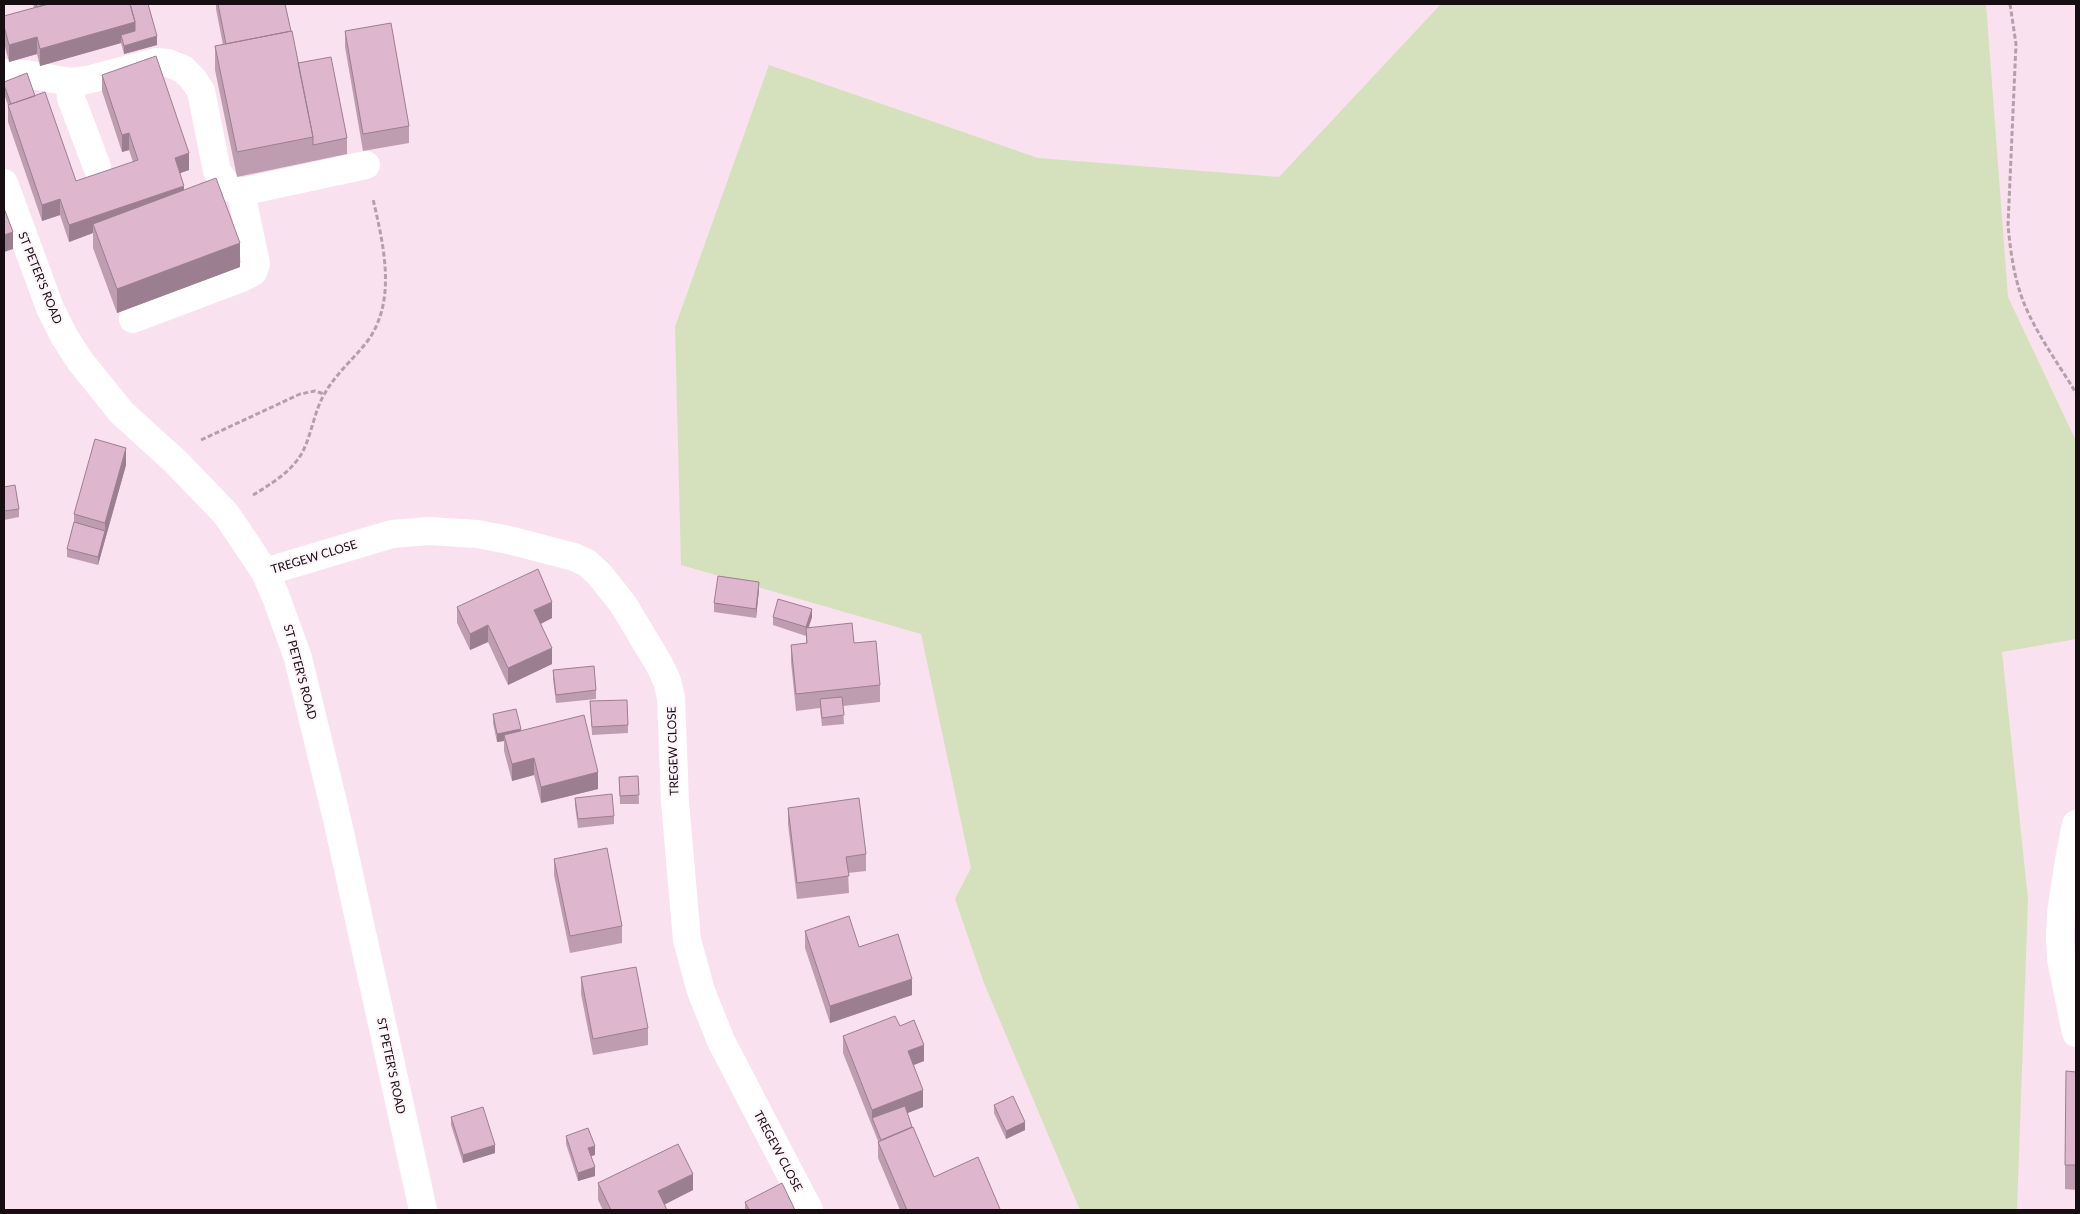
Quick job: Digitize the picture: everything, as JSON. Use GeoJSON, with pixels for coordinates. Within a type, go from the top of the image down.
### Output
{"type":"FeatureCollection","features":[{"type":"Feature","properties":{"kind":"street"},"geometry":{"type":"LineString","coordinates":[[4,73],[26,74],[70,82],[87,80],[156,62],[168,63],[183,69],[201,91],[217,171],[232,190],[242,192],[366,165]]}},
{"type":"Feature","properties":{"kind":"street"},"geometry":{"type":"LineString","coordinates":[[70,82],[72,98],[97,168]]}},
{"type":"Feature","properties":{"kind":"street","name":"ST PETER'S ROAD"},"geometry":{"type":"LineString","coordinates":[[4,183],[50,308],[64,336],[96,382],[122,412],[176,462],[226,514],[265,572],[288,627],[298,658],[339,829],[423,1210]]}},
{"type":"Feature","properties":{"kind":"street"},"geometry":{"type":"LineString","coordinates":[[134,319],[242,278],[253,272],[256,264],[242,192]]}},
{"type":"Feature","properties":{"kind":"street","name":"TREGEW CLOSE"},"geometry":{"type":"LineString","coordinates":[[265,572],[392,534],[429,531],[476,534],[509,540],[574,557],[587,563],[599,574],[623,604],[667,681],[671,698],[675,802],[686,930],[690,953],[701,992],[725,1048],[809,1210]]}},
{"type":"Feature","properties":{"kind":"street"},"geometry":{"type":"LineString","coordinates":[[2076,824],[2061,913],[2060,938],[2061,959],[2076,1033]]}},
{"type":"Feature","properties":{"kind":"path"},"geometry":{"type":"LineString","coordinates":[[2010,4],[2016,44],[2008,224],[2009,244],[2020,294],[2030,316],[2076,392]]}},
{"type":"Feature","properties":{"kind":"path"},"geometry":{"type":"LineString","coordinates":[[226,514],[279,479],[302,453],[324,394],[338,373],[370,338],[378,321],[385,297],[385,273],[378,224],[366,165]]}},
{"type":"Feature","properties":{"kind":"path"},"geometry":{"type":"LineString","coordinates":[[176,462],[202,439],[300,394],[315,391],[324,394]]}},
{"type":"Feature","properties":{"kind":"green space"},"geometry":{"type":"Polygon","coordinates":[[[1441,4],[1986,4],[2008,297],[2076,441],[2076,639],[2002,652],[2028,899],[2017,1210],[1080,1210],[984,983],[955,899],[971,868],[921,634],[681,565],[675,327],[769,65],[1038,158],[1279,177],[1441,4]]]}},
{"type":"Feature","properties":{"kind":"building"},"geometry":{"type":"Polygon","coordinates":[[[36,4],[48,4],[37,7],[36,4]]]}},
{"type":"Feature","properties":{"kind":"building"},"geometry":{"type":"Polygon","coordinates":[[[48,4],[130,4],[135,22],[40,49],[37,37],[9,45],[4,26],[4,16],[48,4]]]}},
{"type":"Feature","properties":{"kind":"building"},"geometry":{"type":"Polygon","coordinates":[[[130,4],[148,4],[157,36],[124,46],[121,35],[135,31],[135,22],[130,4]]]}},
{"type":"Feature","properties":{"kind":"building"},"geometry":{"type":"Polygon","coordinates":[[[218,4],[285,4],[291,31],[226,44],[218,4]]]}},
{"type":"Feature","properties":{"kind":"building"},"geometry":{"type":"Polygon","coordinates":[[[391,23],[409,126],[363,134],[345,31],[391,23]]]}},
{"type":"Feature","properties":{"kind":"building"},"geometry":{"type":"Polygon","coordinates":[[[292,31],[313,137],[237,152],[215,46],[292,31]]]}},
{"type":"Feature","properties":{"kind":"building"},"geometry":{"type":"Polygon","coordinates":[[[156,56],[189,153],[175,158],[184,186],[69,225],[60,199],[42,205],[8,105],[45,92],[76,181],[138,160],[129,133],[122,135],[102,75],[156,56]]]}},
{"type":"Feature","properties":{"kind":"building"},"geometry":{"type":"Polygon","coordinates":[[[331,57],[347,138],[313,145],[298,63],[331,57]]]}},
{"type":"Feature","properties":{"kind":"building"},"geometry":{"type":"Polygon","coordinates":[[[27,73],[35,96],[11,104],[4,82],[27,73]]]}},
{"type":"Feature","properties":{"kind":"building"},"geometry":{"type":"Polygon","coordinates":[[[216,178],[240,243],[117,289],[93,224],[216,178]]]}},
{"type":"Feature","properties":{"kind":"building"},"geometry":{"type":"Polygon","coordinates":[[[4,208],[13,232],[4,235],[4,208]]]}},
{"type":"Feature","properties":{"kind":"building"},"geometry":{"type":"Polygon","coordinates":[[[95,439],[126,448],[105,523],[74,514],[95,439]]]}},
{"type":"Feature","properties":{"kind":"building"},"geometry":{"type":"Polygon","coordinates":[[[15,485],[19,509],[4,511],[4,487],[15,485]]]}},
{"type":"Feature","properties":{"kind":"building"},"geometry":{"type":"Polygon","coordinates":[[[74,522],[105,531],[98,557],[67,549],[74,522]]]}},
{"type":"Feature","properties":{"kind":"building"},"geometry":{"type":"Polygon","coordinates":[[[538,569],[552,602],[534,610],[552,648],[508,668],[488,625],[470,634],[457,607],[538,569]]]}},
{"type":"Feature","properties":{"kind":"building"},"geometry":{"type":"Polygon","coordinates":[[[718,576],[759,582],[756,609],[714,603],[718,576]]]}},
{"type":"Feature","properties":{"kind":"building"},"geometry":{"type":"Polygon","coordinates":[[[778,599],[812,609],[806,627],[773,617],[778,599]]]}},
{"type":"Feature","properties":{"kind":"building"},"geometry":{"type":"Polygon","coordinates":[[[852,623],[854,643],[876,641],[880,685],[796,694],[791,645],[807,643],[806,628],[852,623]]]}},
{"type":"Feature","properties":{"kind":"building"},"geometry":{"type":"Polygon","coordinates":[[[594,666],[596,690],[556,695],[553,670],[594,666]]]}},
{"type":"Feature","properties":{"kind":"building"},"geometry":{"type":"Polygon","coordinates":[[[842,697],[844,715],[822,718],[820,699],[842,697]]]}},
{"type":"Feature","properties":{"kind":"building"},"geometry":{"type":"Polygon","coordinates":[[[627,700],[628,725],[592,727],[590,701],[627,700]]]}},
{"type":"Feature","properties":{"kind":"building"},"geometry":{"type":"Polygon","coordinates":[[[516,709],[521,729],[497,734],[493,714],[516,709]]]}},
{"type":"Feature","properties":{"kind":"building"},"geometry":{"type":"Polygon","coordinates":[[[584,715],[598,772],[541,787],[534,758],[512,764],[504,735],[584,715]]]}},
{"type":"Feature","properties":{"kind":"building"},"geometry":{"type":"Polygon","coordinates":[[[638,776],[639,795],[620,796],[619,777],[638,776]]]}},
{"type":"Feature","properties":{"kind":"building"},"geometry":{"type":"Polygon","coordinates":[[[612,794],[614,816],[578,819],[575,798],[612,794]]]}},
{"type":"Feature","properties":{"kind":"building"},"geometry":{"type":"Polygon","coordinates":[[[859,798],[866,854],[846,857],[849,876],[797,883],[788,808],[859,798]]]}},
{"type":"Feature","properties":{"kind":"building"},"geometry":{"type":"Polygon","coordinates":[[[607,848],[622,926],[570,936],[554,859],[607,848]]]}},
{"type":"Feature","properties":{"kind":"building"},"geometry":{"type":"Polygon","coordinates":[[[849,916],[859,947],[898,934],[912,979],[830,1006],[805,931],[849,916]]]}},
{"type":"Feature","properties":{"kind":"building"},"geometry":{"type":"Polygon","coordinates":[[[636,967],[648,1028],[593,1039],[581,977],[636,967]]]}},
{"type":"Feature","properties":{"kind":"building"},"geometry":{"type":"Polygon","coordinates":[[[895,1016],[900,1026],[914,1020],[924,1045],[908,1051],[923,1090],[872,1110],[843,1036],[895,1016]]]}},
{"type":"Feature","properties":{"kind":"building"},"geometry":{"type":"Polygon","coordinates":[[[2066,1071],[2076,1072],[2076,1165],[2065,1165],[2066,1071]]]}},
{"type":"Feature","properties":{"kind":"building"},"geometry":{"type":"Polygon","coordinates":[[[1013,1096],[1025,1122],[1006,1131],[994,1105],[1013,1096]]]}},
{"type":"Feature","properties":{"kind":"building"},"geometry":{"type":"Polygon","coordinates":[[[905,1106],[912,1127],[881,1140],[872,1118],[905,1106]]]}},
{"type":"Feature","properties":{"kind":"building"},"geometry":{"type":"Polygon","coordinates":[[[483,1107],[495,1145],[463,1155],[451,1117],[483,1107]]]}},
{"type":"Feature","properties":{"kind":"building"},"geometry":{"type":"Polygon","coordinates":[[[913,1127],[934,1177],[978,1157],[1000,1209],[907,1210],[878,1142],[913,1127]]]}},
{"type":"Feature","properties":{"kind":"building"},"geometry":{"type":"Polygon","coordinates":[[[588,1128],[595,1146],[588,1148],[595,1167],[578,1173],[566,1136],[588,1128]]]}},
{"type":"Feature","properties":{"kind":"building"},"geometry":{"type":"Polygon","coordinates":[[[678,1144],[693,1174],[658,1191],[667,1210],[611,1210],[598,1183],[678,1144]]]}},
{"type":"Feature","properties":{"kind":"building"},"geometry":{"type":"Polygon","coordinates":[[[782,1183],[795,1210],[749,1210],[745,1202],[782,1183]]]}}]}
